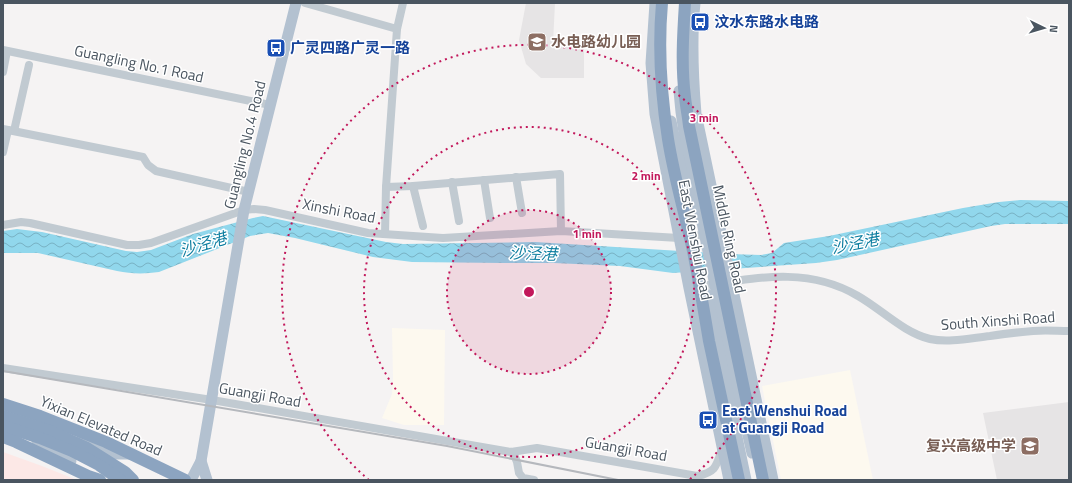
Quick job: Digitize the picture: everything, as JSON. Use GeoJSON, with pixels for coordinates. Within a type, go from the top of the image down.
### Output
{"type":"FeatureCollection","features":[{"type":"Feature","properties":{"kind":"highway"},"geometry":{"type":"LineString","coordinates":[[662,3],[660,39],[661,70],[668,140],[687,224],[709,341],[739,480]]}},
{"type":"Feature","properties":{"kind":"highway","name":"Middle Ring Road"},"geometry":{"type":"LineString","coordinates":[[685,3],[683,33],[684,96],[763,480]]}},
{"type":"Feature","properties":{"kind":"highway"},"geometry":{"type":"LineString","coordinates":[[3,397],[15,400],[138,454]]}},
{"type":"Feature","properties":{"kind":"highway","name":"Yixian Elevated Road"},"geometry":{"type":"LineString","coordinates":[[3,405],[40,416],[106,442],[185,480]]}},
{"type":"Feature","properties":{"kind":"highway"},"geometry":{"type":"LineString","coordinates":[[3,416],[50,432],[87,448],[125,472],[133,480]]}},
{"type":"Feature","properties":{"kind":"highway"},"geometry":{"type":"LineString","coordinates":[[3,426],[38,440],[72,451],[99,465],[120,480]]}},
{"type":"Feature","properties":{"kind":"highway"},"geometry":{"type":"LineString","coordinates":[[3,437],[88,476],[100,480]]}},
{"type":"Feature","properties":{"kind":"highway"},"geometry":{"type":"LineString","coordinates":[[38,440],[88,467],[105,480]]}},
{"type":"Feature","properties":{"kind":"main road","name":"Guangling No.4 Road"},"geometry":{"type":"LineString","coordinates":[[201,461],[243,214],[296,3]]}},
{"type":"Feature","properties":{"kind":"main road","name":"East Wenshui Road"},"geometry":{"type":"LineString","coordinates":[[655,3],[651,62],[655,114],[698,336],[729,480]]}},
{"type":"Feature","properties":{"kind":"main road","name":"East Wenshui Road"},"geometry":{"type":"LineString","coordinates":[[668,3],[665,56],[670,118],[677,153],[700,235]]}},
{"type":"Feature","properties":{"kind":"main road","name":"East Wenshui Road"},"geometry":{"type":"LineString","coordinates":[[680,3],[678,16],[678,74],[681,112],[700,235],[724,355],[746,480]]}},
{"type":"Feature","properties":{"kind":"main road","name":"East Wenshui Road"},"geometry":{"type":"LineString","coordinates":[[695,3],[693,21],[693,68],[696,114],[772,480]]}},
{"type":"Feature","properties":{"kind":"main road"},"geometry":{"type":"LineString","coordinates":[[678,74],[695,100]]}},
{"type":"Feature","properties":{"kind":"main road"},"geometry":{"type":"LineString","coordinates":[[653,81],[669,103]]}},
{"type":"Feature","properties":{"kind":"main road"},"geometry":{"type":"LineString","coordinates":[[698,336],[724,355],[741,326]]}},
{"type":"Feature","properties":{"kind":"main road","name":"East Wenshui Road"},"geometry":{"type":"LineString","coordinates":[[724,355],[758,480]]}},
{"type":"Feature","properties":{"kind":"main road"},"geometry":{"type":"LineString","coordinates":[[3,405],[112,454],[138,454],[190,480],[201,461]]}},
{"type":"Feature","properties":{"kind":"main road"},"geometry":{"type":"LineString","coordinates":[[3,432],[38,440],[129,480]]}},
{"type":"Feature","properties":{"kind":"main road"},"geometry":{"type":"LineString","coordinates":[[38,440],[59,456],[111,480]]}},
{"type":"Feature","properties":{"kind":"main road"},"geometry":{"type":"LineString","coordinates":[[201,461],[206,480]]}},
{"type":"Feature","properties":{"kind":"street"},"geometry":{"type":"LineString","coordinates":[[305,3],[397,29]]}},
{"type":"Feature","properties":{"kind":"street"},"geometry":{"type":"LineString","coordinates":[[384,234],[397,29],[403,3]]}},
{"type":"Feature","properties":{"kind":"street","name":"Guangling No.1 Road"},"geometry":{"type":"LineString","coordinates":[[5,50],[270,105]]}},
{"type":"Feature","properties":{"kind":"street"},"geometry":{"type":"LineString","coordinates":[[3,72],[5,50]]}},
{"type":"Feature","properties":{"kind":"street"},"geometry":{"type":"LineString","coordinates":[[3,152],[8,130],[30,65]]}},
{"type":"Feature","properties":{"kind":"street"},"geometry":{"type":"LineString","coordinates":[[8,130],[142,157],[148,165],[156,171],[249,192]]}},
{"type":"Feature","properties":{"kind":"street"},"geometry":{"type":"LineString","coordinates":[[386,187],[560,174],[561,231]]}},
{"type":"Feature","properties":{"kind":"street"},"geometry":{"type":"LineString","coordinates":[[516,177],[522,213]]}},
{"type":"Feature","properties":{"kind":"street"},"geometry":{"type":"LineString","coordinates":[[484,180],[490,218]]}},
{"type":"Feature","properties":{"kind":"street"},"geometry":{"type":"LineString","coordinates":[[452,182],[459,221]]}},
{"type":"Feature","properties":{"kind":"street"},"geometry":{"type":"LineString","coordinates":[[413,186],[423,226]]}},
{"type":"Feature","properties":{"kind":"street","name":"Xinshi Road"},"geometry":{"type":"LineString","coordinates":[[3,225],[21,222],[30,223],[127,244],[139,245],[151,243],[243,214],[254,209],[265,210],[368,233],[443,238],[561,231],[679,238],[700,235],[723,242]]}},
{"type":"Feature","properties":{"kind":"street","name":"South Xinshi Road"},"geometry":{"type":"LineString","coordinates":[[689,288],[787,276],[816,279],[843,288],[857,295],[912,332],[935,340],[966,339],[1034,331],[1069,331]]}},
{"type":"Feature","properties":{"kind":"street","name":"Guangji Road"},"geometry":{"type":"LineString","coordinates":[[3,368],[212,400],[511,452],[537,448],[697,476],[708,474],[717,466],[722,449]]}},
{"type":"Feature","properties":{"kind":"street"},"geometry":{"type":"LineString","coordinates":[[511,452],[515,457],[523,478],[534,480]]}},
{"type":"Feature","properties":{"kind":"shaded area","name":"水电路幼儿园"},"geometry":{"type":"Polygon","coordinates":[[[526,3],[555,3],[553,43],[584,44],[584,78],[541,78],[526,64],[519,40],[526,3]]]}},
{"type":"Feature","properties":{"kind":"shaded area"},"geometry":{"type":"Polygon","coordinates":[[[392,328],[445,330],[444,425],[404,425],[382,418],[392,394],[392,328]]]}},
{"type":"Feature","properties":{"kind":"shaded area"},"geometry":{"type":"Polygon","coordinates":[[[850,370],[873,480],[781,480],[762,386],[850,370]]]}},
{"type":"Feature","properties":{"kind":"shaded area","name":"复兴高级中学"},"geometry":{"type":"Polygon","coordinates":[[[1069,402],[1069,480],[997,480],[983,413],[1069,402]]]}},
{"type":"Feature","properties":{"kind":"shaded area"},"geometry":{"type":"Polygon","coordinates":[[[3,452],[42,466],[77,480],[3,480],[3,452]]]}},
{"type":"Feature","properties":{"kind":"water","name":"沙泾港"},"geometry":{"type":"Polygon","coordinates":[[[1020,200],[1069,201],[1069,224],[1005,224],[837,260],[816,263],[673,273],[620,266],[554,263],[412,262],[373,257],[268,233],[250,236],[159,272],[148,273],[122,272],[38,253],[3,253],[3,231],[17,229],[42,232],[126,251],[137,252],[151,250],[193,234],[263,216],[386,242],[403,244],[535,242],[761,255],[772,253],[784,243],[829,236],[963,208],[1020,200]]]}},
{"type":"Feature","properties":{"kind":"railway"},"geometry":{"type":"LineString","coordinates":[[3,371],[447,446],[618,480]]}},
{"type":"Feature","properties":{"kind":"place","name":"汶水东路水电路"},"geometry":{"type":"Point","coordinates":[700,22]}},
{"type":"Feature","properties":{"kind":"place","name":"水电路幼儿园"},"geometry":{"type":"Point","coordinates":[537,42]}},
{"type":"Feature","properties":{"kind":"place","name":"广灵四路广灵一路"},"geometry":{"type":"Point","coordinates":[276,48]}},
{"type":"Feature","properties":{"kind":"place","name":"East Wenshui Road at Guangji Road"},"geometry":{"type":"Point","coordinates":[708,420]}},
{"type":"Feature","properties":{"kind":"place","name":"复兴高级中学"},"geometry":{"type":"Point","coordinates":[1030,446]}}]}
